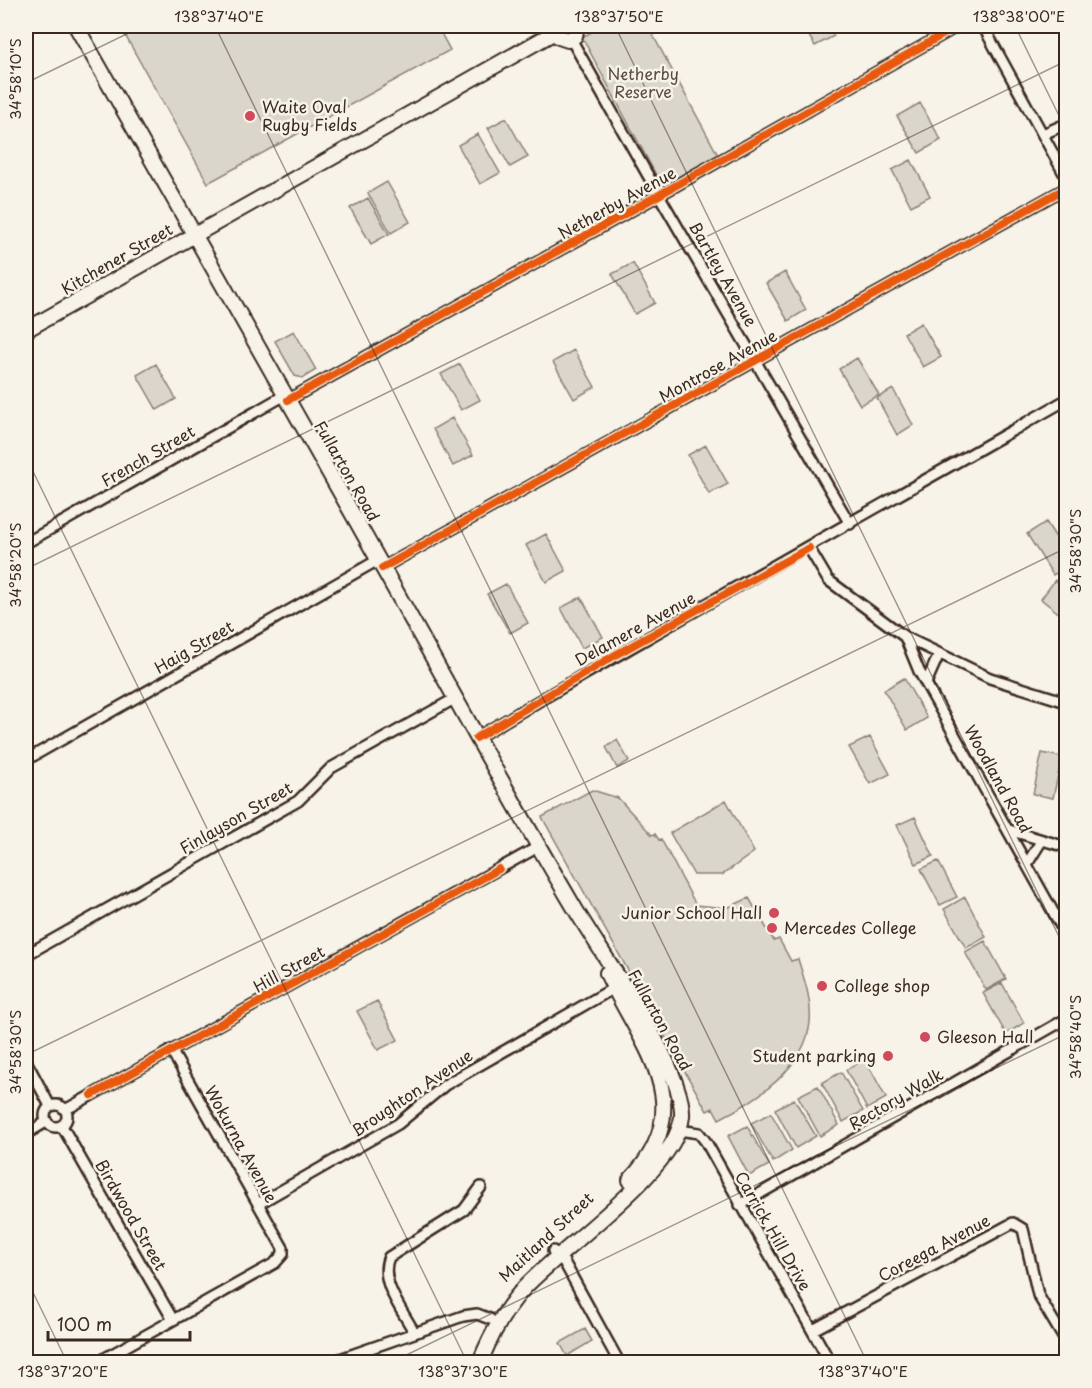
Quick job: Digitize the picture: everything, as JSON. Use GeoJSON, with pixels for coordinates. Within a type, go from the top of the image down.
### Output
{"type":"FeatureCollection","features":[{"type":"Feature","properties":{"kind":"main road","name":"Fullarton Road"},"geometry":{"type":"LineString","coordinates":[[76,26],[538,847],[623,985],[674,1075],[680,1095],[682,1114],[679,1130]]}},
{"type":"Feature","properties":{"kind":"main road","name":"Kitchener Street"},"geometry":{"type":"LineString","coordinates":[[26,330],[555,29]]}},
{"type":"Feature","properties":{"kind":"main road"},"geometry":{"type":"LineString","coordinates":[[555,29],[562,39],[574,32]]}},
{"type":"Feature","properties":{"kind":"main road","name":"Fullarton Road"},"geometry":{"type":"LineString","coordinates":[[589,933],[614,988],[656,1065],[663,1096]]}},
{"type":"Feature","properties":{"kind":"main road"},"geometry":{"type":"LineString","coordinates":[[650,1156],[679,1130],[663,1096]]}},
{"type":"Feature","properties":{"kind":"main road","name":"Maitland Street"},"geometry":{"type":"LineString","coordinates":[[480,1362],[502,1315],[516,1298],[555,1253],[624,1187],[650,1156],[658,1138],[663,1096]]}},
{"type":"Feature","properties":{"kind":"main road","name":"Maitland Street"},"geometry":{"type":"LineString","coordinates":[[472,1362],[490,1319],[517,1284],[654,1169],[669,1150],[679,1130]]}},
{"type":"Feature","properties":{"kind":"street","name":"Netherby Avenue"},"geometry":{"type":"LineString","coordinates":[[286,398],[659,195],[958,26]]}},
{"type":"Feature","properties":{"kind":"street"},"geometry":{"type":"LineString","coordinates":[[983,26],[1066,177]]}},
{"type":"Feature","properties":{"kind":"street","name":"Bartley Avenue"},"geometry":{"type":"LineString","coordinates":[[574,32],[659,195],[850,524]]}},
{"type":"Feature","properties":{"kind":"street"},"geometry":{"type":"LineString","coordinates":[[1043,134],[1066,124]]}},
{"type":"Feature","properties":{"kind":"street","name":"Montrose Avenue"},"geometry":{"type":"LineString","coordinates":[[380,564],[756,361],[1066,188]]}},
{"type":"Feature","properties":{"kind":"street","name":"French Street"},"geometry":{"type":"LineString","coordinates":[[26,543],[286,398]]}},
{"type":"Feature","properties":{"kind":"street","name":"Delamere Avenue"},"geometry":{"type":"LineString","coordinates":[[476,738],[617,654],[809,548],[1066,400]]}},
{"type":"Feature","properties":{"kind":"street"},"geometry":{"type":"LineString","coordinates":[[809,548],[828,580],[905,637],[990,678],[1066,702]]}},
{"type":"Feature","properties":{"kind":"street","name":"Haig Street"},"geometry":{"type":"LineString","coordinates":[[26,760],[380,564]]}},
{"type":"Feature","properties":{"kind":"street","name":"Woodland Road"},"geometry":{"type":"LineString","coordinates":[[905,637],[908,649],[1066,935]]}},
{"type":"Feature","properties":{"kind":"street"},"geometry":{"type":"LineString","coordinates":[[927,681],[939,654]]}},
{"type":"Feature","properties":{"kind":"street","name":"Finlayson Street"},"geometry":{"type":"LineString","coordinates":[[26,955],[298,801],[331,768],[454,699]]}},
{"type":"Feature","properties":{"kind":"street"},"geometry":{"type":"LineString","coordinates":[[1009,831],[1066,847]]}},
{"type":"Feature","properties":{"kind":"street"},"geometry":{"type":"LineString","coordinates":[[1028,864],[1042,840]]}},
{"type":"Feature","properties":{"kind":"street","name":"Hill Street"},"geometry":{"type":"LineString","coordinates":[[65,1110],[538,847]]}},
{"type":"Feature","properties":{"kind":"street","name":"Broughton Avenue"},"geometry":{"type":"LineString","coordinates":[[258,1204],[398,1124],[445,1085],[614,988]]}},
{"type":"Feature","properties":{"kind":"street","name":"Rectory Walk"},"geometry":{"type":"LineString","coordinates":[[741,1205],[1066,1018]]}},
{"type":"Feature","properties":{"kind":"street","name":"Wokurna Avenue"},"geometry":{"type":"LineString","coordinates":[[171,1050],[283,1248],[283,1254],[275,1263],[173,1320]]}},
{"type":"Feature","properties":{"kind":"street"},"geometry":{"type":"LineString","coordinates":[[26,1061],[50,1106]]}},
{"type":"Feature","properties":{"kind":"street"},"geometry":{"type":"LineString","coordinates":[[50,1106],[60,1106],[65,1110],[67,1116],[62,1126],[56,1128],[46,1122],[44,1115],[50,1106]]}},
{"type":"Feature","properties":{"kind":"street"},"geometry":{"type":"LineString","coordinates":[[26,1134],[46,1122]]}},
{"type":"Feature","properties":{"kind":"street","name":"Birdwood Street"},"geometry":{"type":"LineString","coordinates":[[62,1126],[173,1320]]}},
{"type":"Feature","properties":{"kind":"street","name":"Carrick Hill Drive"},"geometry":{"type":"LineString","coordinates":[[679,1130],[693,1130],[702,1136],[831,1362]]}},
{"type":"Feature","properties":{"kind":"street"},"geometry":{"type":"LineString","coordinates":[[414,1332],[387,1281],[386,1264],[389,1257],[464,1210],[482,1187]]}},
{"type":"Feature","properties":{"kind":"street","name":"Coreega Avenue"},"geometry":{"type":"LineString","coordinates":[[813,1330],[1013,1222],[1023,1229],[1038,1295],[1066,1342]]}},
{"type":"Feature","properties":{"kind":"street"},"geometry":{"type":"LineString","coordinates":[[555,1253],[564,1262],[619,1362]]}},
{"type":"Feature","properties":{"kind":"street"},"geometry":{"type":"LineString","coordinates":[[331,1362],[463,1316],[477,1314],[490,1319]]}},
{"type":"Feature","properties":{"kind":"street"},"geometry":{"type":"LineString","coordinates":[[98,1362],[173,1320]]}},
{"type":"Feature","properties":{"kind":"green space","name":"Waite Oval Rugby Fields"},"geometry":{"type":"Polygon","coordinates":[[[120,26],[437,26],[450,50],[208,183],[120,26]]]}},
{"type":"Feature","properties":{"kind":"green space","name":"Netherby Reserve"},"geometry":{"type":"Polygon","coordinates":[[[603,26],[648,26],[718,155],[662,186],[582,37],[603,26]]]}},
{"type":"Feature","properties":{"kind":"green space"},"geometry":{"type":"Polygon","coordinates":[[[803,26],[828,26],[834,36],[815,46],[803,26]]]}},
{"type":"Feature","properties":{"kind":"green space"},"geometry":{"type":"Polygon","coordinates":[[[920,103],[941,140],[919,153],[897,116],[920,103]]]}},
{"type":"Feature","properties":{"kind":"green space"},"geometry":{"type":"Polygon","coordinates":[[[506,118],[528,157],[510,167],[488,128],[506,118]]]}},
{"type":"Feature","properties":{"kind":"green space"},"geometry":{"type":"Polygon","coordinates":[[[478,134],[500,173],[480,184],[458,145],[478,134]]]}},
{"type":"Feature","properties":{"kind":"green space"},"geometry":{"type":"Polygon","coordinates":[[[911,160],[930,196],[911,206],[892,170],[911,160]]]}},
{"type":"Feature","properties":{"kind":"green space"},"geometry":{"type":"Polygon","coordinates":[[[387,182],[410,222],[391,233],[368,193],[387,182]]]}},
{"type":"Feature","properties":{"kind":"green space"},"geometry":{"type":"Polygon","coordinates":[[[368,198],[389,234],[371,244],[350,208],[368,198]]]}},
{"type":"Feature","properties":{"kind":"green space"},"geometry":{"type":"Polygon","coordinates":[[[633,263],[655,303],[635,314],[612,274],[633,263]]]}},
{"type":"Feature","properties":{"kind":"green space"},"geometry":{"type":"Polygon","coordinates":[[[785,272],[806,310],[788,321],[766,283],[785,272]]]}},
{"type":"Feature","properties":{"kind":"green space"},"geometry":{"type":"Polygon","coordinates":[[[921,323],[941,357],[923,367],[904,333],[921,323]]]}},
{"type":"Feature","properties":{"kind":"green space"},"geometry":{"type":"Polygon","coordinates":[[[294,331],[316,370],[303,378],[295,376],[275,341],[294,331]]]}},
{"type":"Feature","properties":{"kind":"green space"},"geometry":{"type":"Polygon","coordinates":[[[574,350],[595,387],[574,399],[553,362],[574,350]]]}},
{"type":"Feature","properties":{"kind":"green space"},"geometry":{"type":"Polygon","coordinates":[[[857,358],[879,395],[860,405],[839,369],[857,358]]]}},
{"type":"Feature","properties":{"kind":"green space"},"geometry":{"type":"Polygon","coordinates":[[[156,364],[176,399],[157,410],[137,375],[156,364]]]}},
{"type":"Feature","properties":{"kind":"green space"},"geometry":{"type":"Polygon","coordinates":[[[460,364],[480,400],[461,410],[441,374],[460,364]]]}},
{"type":"Feature","properties":{"kind":"green space"},"geometry":{"type":"Polygon","coordinates":[[[893,389],[913,425],[897,435],[877,398],[893,389]]]}},
{"type":"Feature","properties":{"kind":"green space"},"geometry":{"type":"Polygon","coordinates":[[[452,418],[473,455],[453,466],[433,429],[452,418]]]}},
{"type":"Feature","properties":{"kind":"green space"},"geometry":{"type":"Polygon","coordinates":[[[706,445],[728,484],[709,494],[688,455],[706,445]]]}},
{"type":"Feature","properties":{"kind":"green space"},"geometry":{"type":"Polygon","coordinates":[[[1046,522],[1066,553],[1066,567],[1053,575],[1027,534],[1046,522]]]}},
{"type":"Feature","properties":{"kind":"green space"},"geometry":{"type":"Polygon","coordinates":[[[546,534],[566,571],[546,582],[526,545],[546,534]]]}},
{"type":"Feature","properties":{"kind":"green space"},"geometry":{"type":"Polygon","coordinates":[[[1055,580],[1066,589],[1066,619],[1041,599],[1055,580]]]}},
{"type":"Feature","properties":{"kind":"green space"},"geometry":{"type":"Polygon","coordinates":[[[506,584],[528,623],[510,633],[487,594],[506,584]]]}},
{"type":"Feature","properties":{"kind":"green space"},"geometry":{"type":"Polygon","coordinates":[[[581,597],[603,637],[582,648],[561,608],[581,597]]]}},
{"type":"Feature","properties":{"kind":"green space"},"geometry":{"type":"Polygon","coordinates":[[[904,678],[927,718],[907,730],[884,690],[904,678]]]}},
{"type":"Feature","properties":{"kind":"green space"},"geometry":{"type":"Polygon","coordinates":[[[870,737],[890,774],[870,784],[849,747],[870,737]]]}},
{"type":"Feature","properties":{"kind":"green space"},"geometry":{"type":"Polygon","coordinates":[[[617,740],[629,761],[617,768],[606,747],[617,740]]]}},
{"type":"Feature","properties":{"kind":"green space"},"geometry":{"type":"Polygon","coordinates":[[[1042,753],[1062,757],[1053,798],[1033,794],[1042,753]]]}},
{"type":"Feature","properties":{"kind":"green space"},"geometry":{"type":"Polygon","coordinates":[[[592,790],[618,798],[652,835],[655,834],[659,840],[661,839],[696,905],[727,908],[749,898],[774,941],[779,939],[791,961],[798,959],[810,1006],[810,1022],[799,1054],[777,1081],[748,1103],[719,1119],[713,1108],[707,1111],[542,817],[592,790]]]}},
{"type":"Feature","properties":{"kind":"green space"},"geometry":{"type":"Polygon","coordinates":[[[726,800],[754,852],[722,875],[694,875],[670,833],[726,800]]]}},
{"type":"Feature","properties":{"kind":"green space"},"geometry":{"type":"Polygon","coordinates":[[[915,817],[933,856],[916,864],[897,825],[915,817]]]}},
{"type":"Feature","properties":{"kind":"green space"},"geometry":{"type":"Polygon","coordinates":[[[938,861],[957,897],[940,905],[921,869],[938,861]]]}},
{"type":"Feature","properties":{"kind":"green space"},"geometry":{"type":"Polygon","coordinates":[[[965,897],[986,937],[966,948],[944,909],[965,897]]]}},
{"type":"Feature","properties":{"kind":"green space"},"geometry":{"type":"Polygon","coordinates":[[[985,941],[1006,979],[986,990],[965,952],[985,941]]]}},
{"type":"Feature","properties":{"kind":"green space"},"geometry":{"type":"Polygon","coordinates":[[[1002,983],[1024,1023],[1006,1034],[983,993],[1002,983]]]}},
{"type":"Feature","properties":{"kind":"green space"},"geometry":{"type":"Polygon","coordinates":[[[377,1001],[398,1040],[378,1050],[357,1011],[377,1001]]]}},
{"type":"Feature","properties":{"kind":"green space"},"geometry":{"type":"Polygon","coordinates":[[[865,1059],[886,1098],[867,1109],[846,1070],[865,1059]]]}},
{"type":"Feature","properties":{"kind":"green space"},"geometry":{"type":"Polygon","coordinates":[[[841,1072],[863,1111],[843,1122],[822,1083],[841,1072]]]}},
{"type":"Feature","properties":{"kind":"green space"},"geometry":{"type":"Polygon","coordinates":[[[818,1086],[839,1125],[820,1136],[798,1096],[818,1086]]]}},
{"type":"Feature","properties":{"kind":"green space"},"geometry":{"type":"Polygon","coordinates":[[[794,1099],[816,1136],[796,1148],[775,1109],[794,1099]]]}},
{"type":"Feature","properties":{"kind":"green space"},"geometry":{"type":"Polygon","coordinates":[[[771,1113],[792,1150],[773,1162],[751,1123],[771,1113]]]}},
{"type":"Feature","properties":{"kind":"green space"},"geometry":{"type":"Polygon","coordinates":[[[747,1126],[769,1165],[749,1176],[728,1136],[747,1126]]]}},
{"type":"Feature","properties":{"kind":"green space"},"geometry":{"type":"Polygon","coordinates":[[[585,1329],[592,1341],[567,1356],[560,1343],[585,1329]]]}},
{"type":"Feature","properties":{"kind":"cycle path"},"geometry":{"type":"LineString","coordinates":[[288,400],[659,195],[958,26]]}},
{"type":"Feature","properties":{"kind":"cycle path"},"geometry":{"type":"LineString","coordinates":[[382,568],[1066,188]]}},
{"type":"Feature","properties":{"kind":"cycle path"},"geometry":{"type":"LineString","coordinates":[[476,738],[617,654],[809,548]]}},
{"type":"Feature","properties":{"kind":"cycle path"},"geometry":{"type":"LineString","coordinates":[[92,1095],[499,869]]}},
{"type":"Feature","properties":{"kind":"place","name":"Waite Oval Rugby Fields"},"geometry":{"type":"Point","coordinates":[250,116]}},
{"type":"Feature","properties":{"kind":"place","name":"Junior School Hall"},"geometry":{"type":"Point","coordinates":[774,913]}},
{"type":"Feature","properties":{"kind":"place","name":"Mercedes College"},"geometry":{"type":"Point","coordinates":[772,928]}},
{"type":"Feature","properties":{"kind":"place","name":"College shop"},"geometry":{"type":"Point","coordinates":[822,986]}},
{"type":"Feature","properties":{"kind":"place","name":"Gleeson Hall"},"geometry":{"type":"Point","coordinates":[925,1037]}},
{"type":"Feature","properties":{"kind":"place","name":"Student parking"},"geometry":{"type":"Point","coordinates":[888,1056]}}]}
